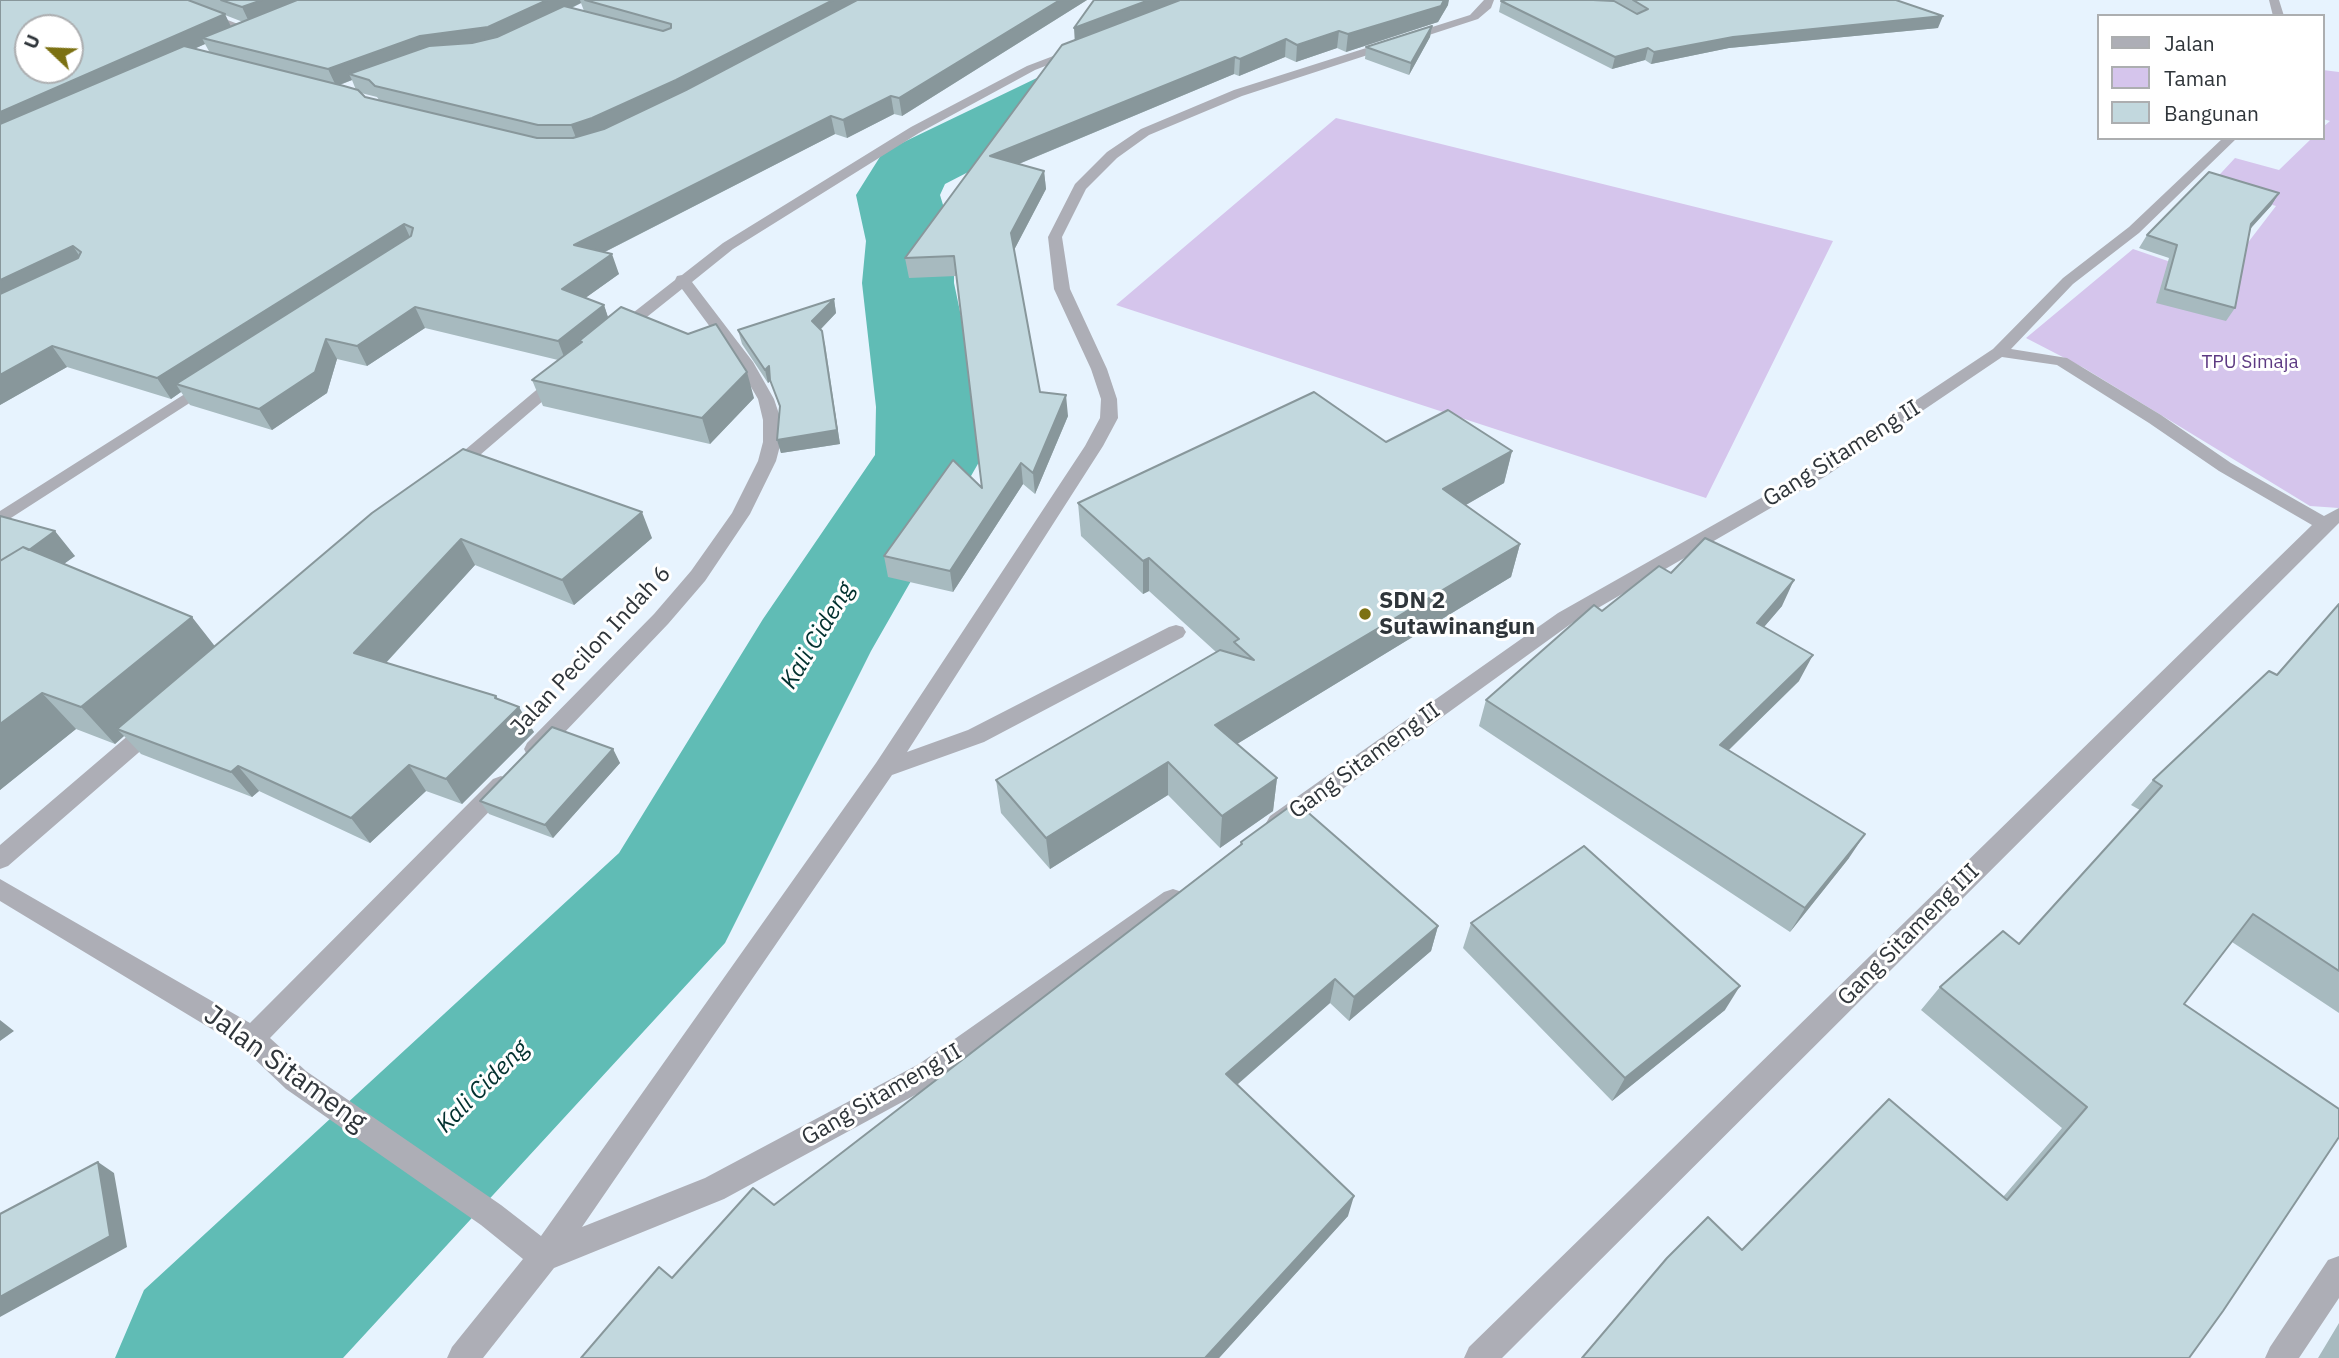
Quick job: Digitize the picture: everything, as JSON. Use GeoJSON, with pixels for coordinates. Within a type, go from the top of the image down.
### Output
{"type":"FeatureCollection","features":[{"type":"Feature","properties":{"kind":"street"},"geometry":{"type":"LineString","coordinates":[[166,0],[251,32]]}},
{"type":"Feature","properties":{"kind":"street"},"geometry":{"type":"LineString","coordinates":[[463,1358],[544,1257],[884,769],[1094,446],[1109,418],[1109,400],[1099,369],[1062,289],[1055,237],[1080,187],[1112,155],[1144,132],[1238,93],[1474,18],[1487,6],[1489,0]]}},
{"type":"Feature","properties":{"kind":"street"},"geometry":{"type":"LineString","coordinates":[[606,341],[682,279],[728,246],[915,130],[1031,68],[1090,45]]}},
{"type":"Feature","properties":{"kind":"street","name":"Gang Sitameng II"},"geometry":{"type":"LineString","coordinates":[[1258,838],[1564,618],[1819,472],[1999,352],[2068,281],[2134,230],[2229,140]]}},
{"type":"Feature","properties":{"kind":"street","name":"Jalan Pecilon Indah 6"},"geometry":{"type":"LineString","coordinates":[[252,1039],[661,619],[698,576],[741,514],[767,461],[772,442],[769,410],[747,365],[682,279]]}},
{"type":"Feature","properties":{"kind":"street"},"geometry":{"type":"LineString","coordinates":[[1999,352],[2061,361],[2155,419],[2225,467],[2332,519]]}},
{"type":"Feature","properties":{"kind":"street"},"geometry":{"type":"LineString","coordinates":[[435,484],[574,367]]}},
{"type":"Feature","properties":{"kind":"street"},"geometry":{"type":"LineString","coordinates":[[0,519],[219,377]]}},
{"type":"Feature","properties":{"kind":"street","name":"Gang Sitameng III"},"geometry":{"type":"LineString","coordinates":[[1480,1358],[2332,519]]}},
{"type":"Feature","properties":{"kind":"street"},"geometry":{"type":"LineString","coordinates":[[884,769],[976,736],[1175,632]]}},
{"type":"Feature","properties":{"kind":"street"},"geometry":{"type":"LineString","coordinates":[[0,859],[170,713]]}},
{"type":"Feature","properties":{"kind":"street","name":"Gang Sitameng II"},"geometry":{"type":"LineString","coordinates":[[544,1257],[714,1189],[929,1073],[1190,886]]}},
{"type":"Feature","properties":{"kind":"street","name":"Jalan Sitameng"},"geometry":{"type":"LineString","coordinates":[[0,889],[252,1039],[296,1080],[491,1215],[544,1257]]}},
{"type":"Feature","properties":{"kind":"street"},"geometry":{"type":"LineString","coordinates":[[2281,1358],[2339,1271]]}},
{"type":"Feature","properties":{"kind":"green space","name":"TPU Simaja"},"geometry":{"type":"Polygon","coordinates":[[[2325,70],[2339,72],[2339,508],[2310,506],[2084,368],[2026,338],[2133,249],[2220,279],[2276,206],[2209,186],[2235,158],[2279,170],[2310,140],[2325,140],[2325,125],[2330,121],[2325,120],[2325,70]]]}},
{"type":"Feature","properties":{"kind":"green space"},"geometry":{"type":"Polygon","coordinates":[[[1336,118],[1833,241],[1706,498],[1116,305],[1336,118]]]}},
{"type":"Feature","properties":{"kind":"building"},"geometry":{"type":"Polygon","coordinates":[[[0,0],[188,0],[225,14],[84,75],[84,14],[14,14],[14,84],[64,84],[0,112],[0,0]]]}},
{"type":"Feature","properties":{"kind":"building"},"geometry":{"type":"Polygon","coordinates":[[[221,0],[262,0],[242,7],[221,0]]]}},
{"type":"Feature","properties":{"kind":"building"},"geometry":{"type":"Polygon","coordinates":[[[297,0],[547,0],[488,27],[420,36],[328,69],[202,38],[297,0]]]}},
{"type":"Feature","properties":{"kind":"building"},"geometry":{"type":"Polygon","coordinates":[[[585,0],[833,0],[676,80],[571,125],[538,125],[375,86],[369,80],[349,74],[429,46],[472,43],[497,37],[564,6],[663,31],[671,28],[671,24],[585,0]]]}},
{"type":"Feature","properties":{"kind":"building"},"geometry":{"type":"Polygon","coordinates":[[[857,0],[1060,0],[899,98],[891,96],[843,120],[831,116],[574,245],[612,254],[562,289],[604,305],[558,341],[415,307],[357,346],[326,339],[315,372],[259,409],[176,384],[411,236],[413,228],[404,224],[157,378],[52,346],[0,375],[0,294],[78,258],[81,252],[73,246],[0,280],[0,124],[184,46],[344,86],[358,90],[365,97],[537,138],[573,138],[604,129],[686,90],[857,0]]]}},
{"type":"Feature","properties":{"kind":"building"},"geometry":{"type":"Polygon","coordinates":[[[1094,0],[1149,0],[1074,28],[1094,0]]]}},
{"type":"Feature","properties":{"kind":"building"},"geometry":{"type":"Polygon","coordinates":[[[1180,0],[1444,0],[1441,6],[1348,34],[1339,31],[1297,45],[1286,39],[990,156],[1044,171],[1011,233],[1040,392],[1066,395],[1033,473],[1021,463],[950,571],[884,556],[953,460],[982,488],[954,256],[905,258],[1062,45],[1180,0]]]}},
{"type":"Feature","properties":{"kind":"building"},"geometry":{"type":"Polygon","coordinates":[[[1633,0],[1896,0],[1943,16],[1733,37],[1654,52],[1648,48],[1615,57],[1501,1],[1614,1],[1637,14],[1648,9],[1633,0]]]}},
{"type":"Feature","properties":{"kind":"building"},"geometry":{"type":"Polygon","coordinates":[[[1432,26],[1411,63],[1366,47],[1432,26]]]}},
{"type":"Feature","properties":{"kind":"building"},"geometry":{"type":"Polygon","coordinates":[[[2209,172],[2279,193],[2251,224],[2235,308],[2165,289],[2177,245],[2147,235],[2209,172]]]}},
{"type":"Feature","properties":{"kind":"building"},"geometry":{"type":"Polygon","coordinates":[[[834,299],[812,321],[822,331],[837,430],[777,440],[780,406],[770,380],[769,366],[765,370],[738,330],[834,299]]]}},
{"type":"Feature","properties":{"kind":"building"},"geometry":{"type":"Polygon","coordinates":[[[621,307],[688,334],[716,324],[747,372],[702,418],[532,380],[582,342],[579,341],[621,307]]]}},
{"type":"Feature","properties":{"kind":"building"},"geometry":{"type":"Polygon","coordinates":[[[1314,392],[1386,442],[1448,410],[1512,451],[1443,489],[1520,544],[1215,725],[1277,778],[1222,816],[1168,762],[1046,838],[996,780],[1220,650],[1254,660],[1234,642],[1239,639],[1149,558],[1143,561],[1078,503],[1314,392]]]}},
{"type":"Feature","properties":{"kind":"building"},"geometry":{"type":"Polygon","coordinates":[[[463,449],[642,512],[562,580],[461,539],[354,653],[496,696],[495,698],[519,707],[446,779],[409,765],[351,818],[238,766],[231,772],[117,729],[372,513],[463,449]]]}},
{"type":"Feature","properties":{"kind":"building"},"geometry":{"type":"Polygon","coordinates":[[[0,516],[55,531],[29,550],[23,547],[0,561],[0,516]]]}},
{"type":"Feature","properties":{"kind":"building"},"geometry":{"type":"Polygon","coordinates":[[[1705,538],[1794,580],[1757,623],[1813,655],[1720,745],[1865,834],[1805,908],[1486,700],[1594,605],[1602,611],[1659,566],[1671,573],[1705,538]]]}},
{"type":"Feature","properties":{"kind":"building"},"geometry":{"type":"Polygon","coordinates":[[[23,547],[192,617],[81,707],[42,693],[0,724],[0,561],[23,547]]]}},
{"type":"Feature","properties":{"kind":"building"},"geometry":{"type":"Polygon","coordinates":[[[2339,604],[2339,971],[2253,914],[2184,1004],[2339,1109],[2339,1137],[2189,1358],[1582,1358],[1667,1258],[1708,1217],[1742,1250],[1889,1099],[2007,1200],[2087,1107],[1940,987],[2003,931],[2019,944],[2162,786],[2153,780],[2269,671],[2277,675],[2339,604]]]}},
{"type":"Feature","properties":{"kind":"building"},"geometry":{"type":"Polygon","coordinates":[[[552,727],[613,749],[545,825],[480,801],[552,727]]]}},
{"type":"Feature","properties":{"kind":"building"},"geometry":{"type":"Polygon","coordinates":[[[1296,802],[1438,926],[1354,997],[1335,979],[1226,1074],[1354,1196],[1205,1358],[581,1358],[659,1267],[672,1278],[753,1188],[774,1205],[1296,802]]]}},
{"type":"Feature","properties":{"kind":"building"},"geometry":{"type":"Polygon","coordinates":[[[1584,846],[1740,986],[1625,1078],[1471,923],[1584,846]]]}},
{"type":"Feature","properties":{"kind":"building"},"geometry":{"type":"Polygon","coordinates":[[[98,1162],[110,1236],[0,1297],[0,1214],[98,1162]]]}},
{"type":"Feature","properties":{"kind":"waterway","name":"Kali Cideng"},"geometry":{"type":"LineString","coordinates":[[212,1358],[672,898],[808,651],[929,455],[928,407],[908,283],[910,241],[898,195],[912,169],[1145,53],[1322,0]]}},
{"type":"Feature","properties":{"kind":"place","name":"SDN 2 Sutawinangun"},"geometry":{"type":"Point","coordinates":[1365,614]}}]}
